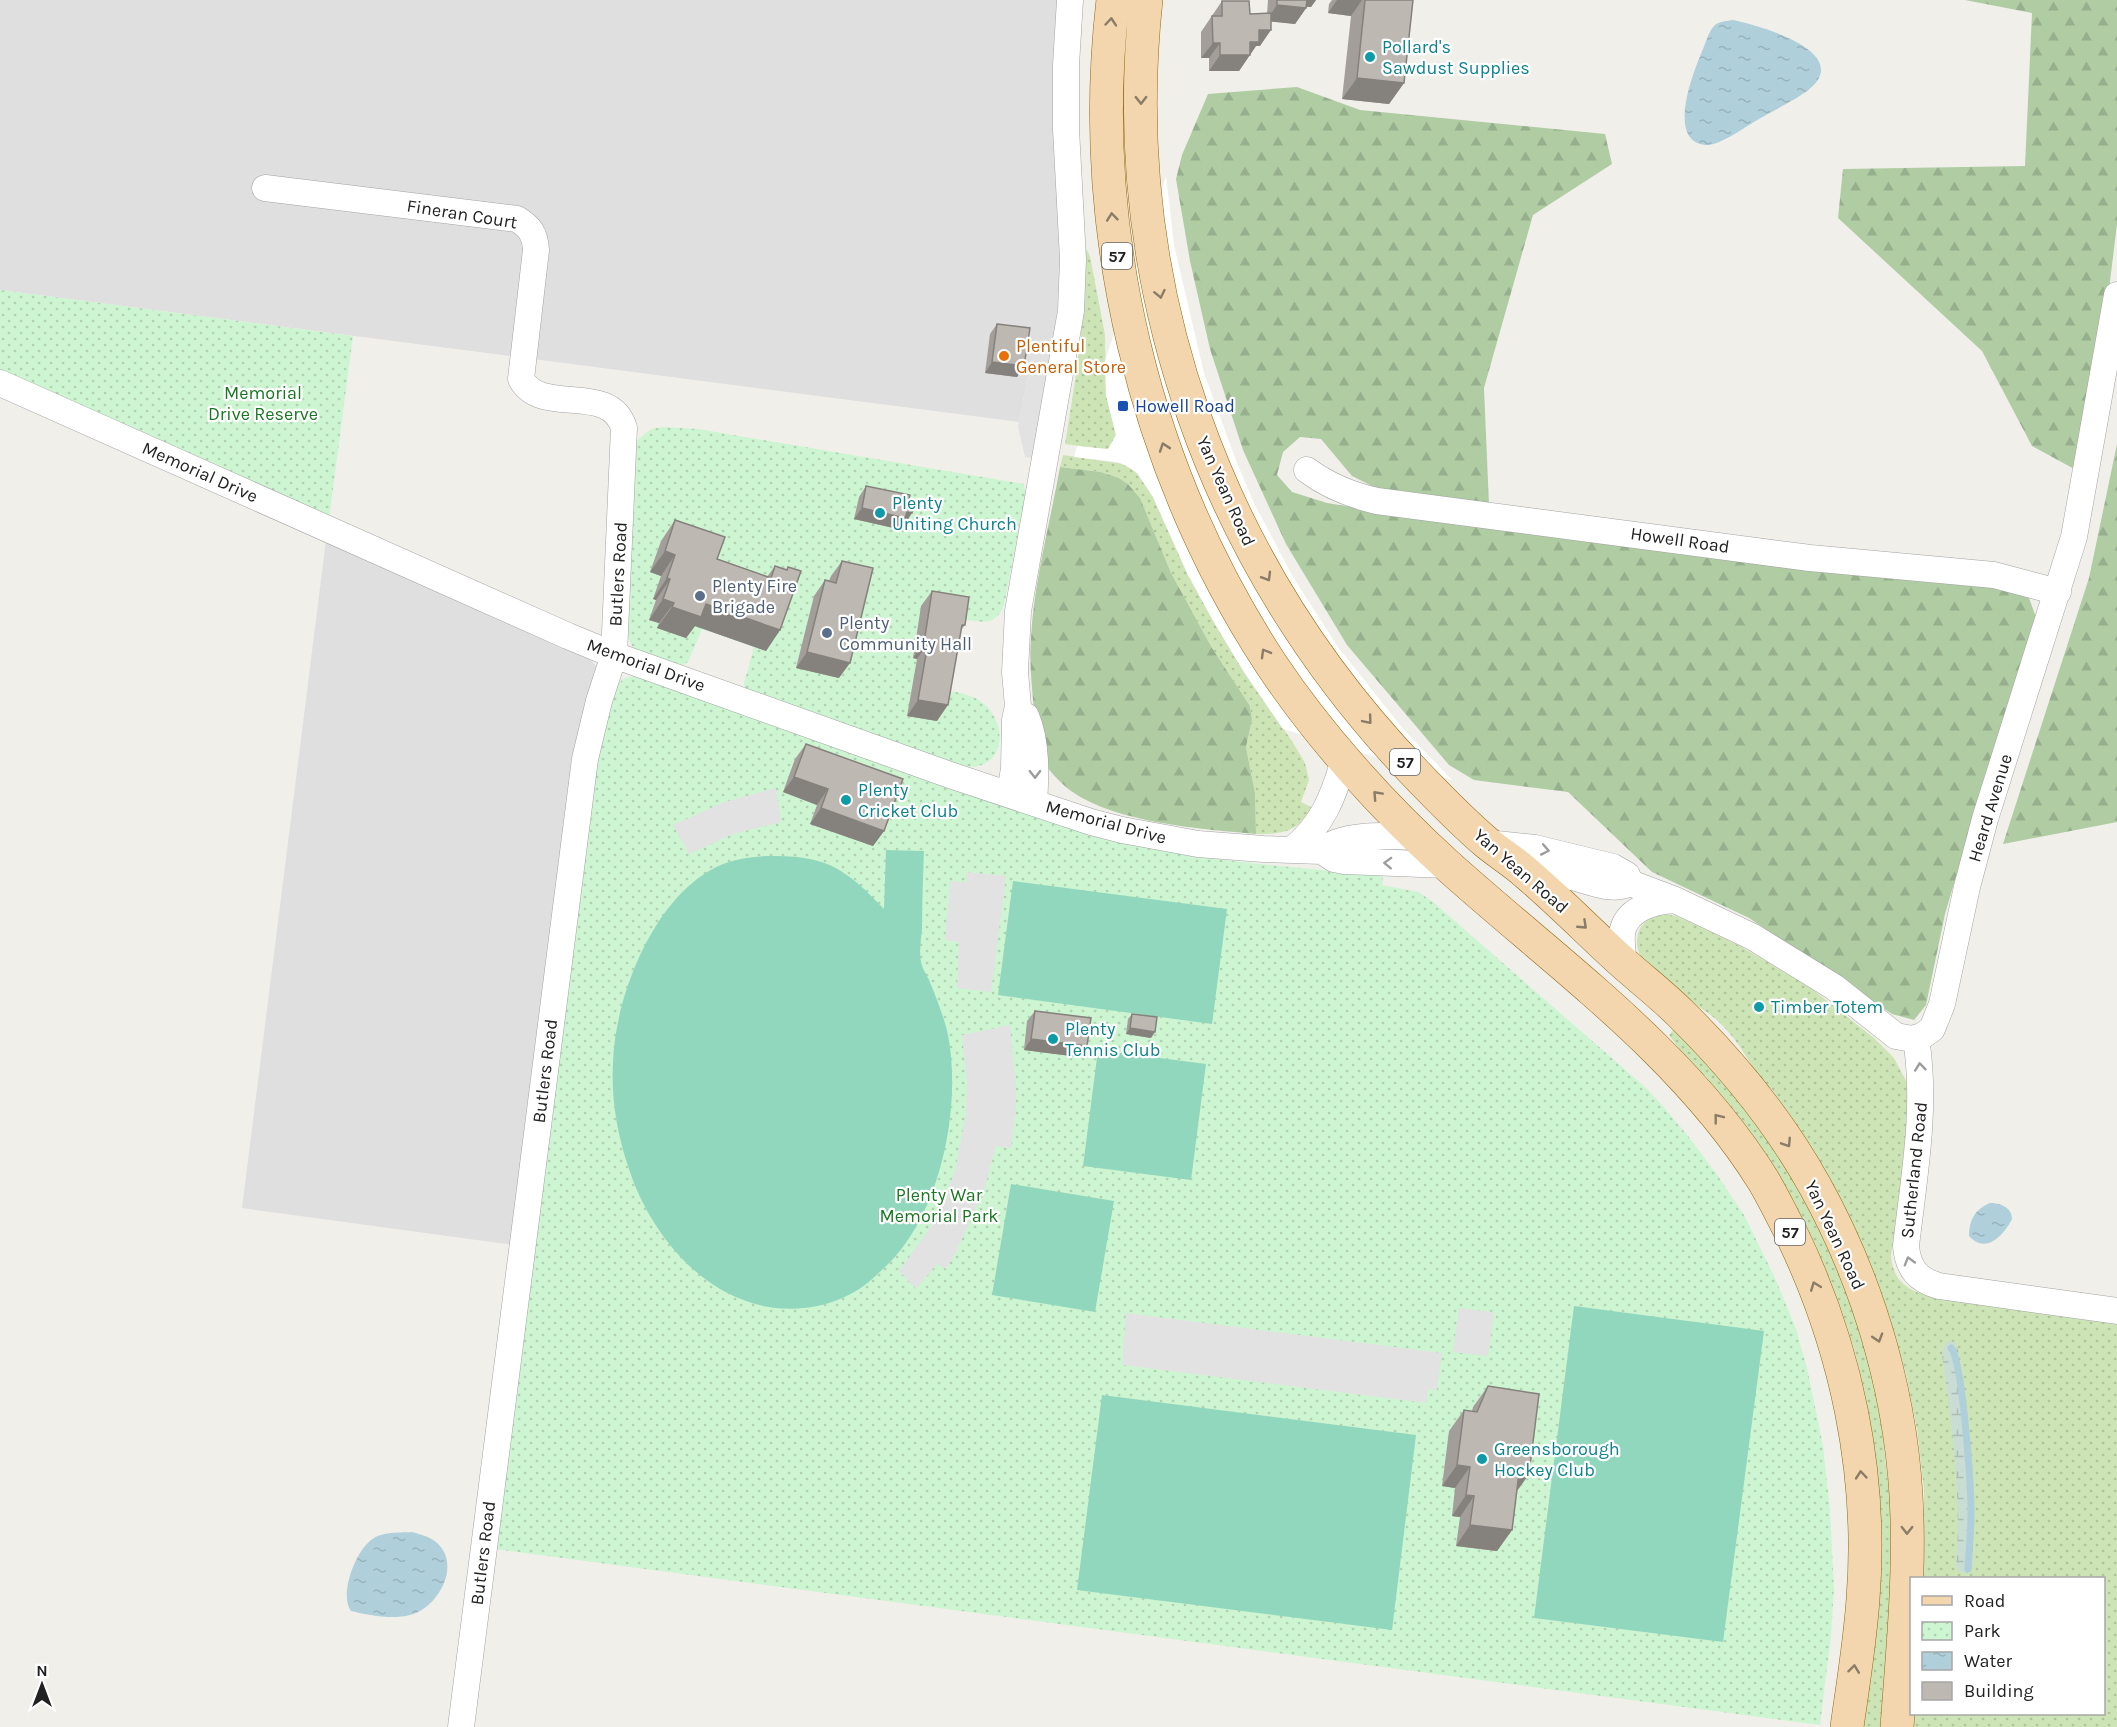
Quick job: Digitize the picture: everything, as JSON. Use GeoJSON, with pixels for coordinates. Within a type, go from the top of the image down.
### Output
{"type":"FeatureCollection","features":[{"type":"Feature","properties":{"kind":"main road","name":"57"},"geometry":{"type":"LineString","coordinates":[[1113,0],[1108,74],[1108,173],[1118,268],[1147,395],[1166,453],[1185,502],[1222,581],[1271,664],[1344,760],[1447,865],[1631,1026],[1675,1068],[1712,1110],[1765,1183],[1808,1268],[1842,1365],[1860,1462],[1864,1512],[1863,1599],[1847,1727]]}},
{"type":"Feature","properties":{"kind":"main road","name":"Yan Yean Road"},"geometry":{"type":"LineString","coordinates":[[1146,0],[1140,75],[1141,135],[1152,249],[1175,358],[1205,448],[1260,565],[1330,675],[1391,748],[1487,843],[1524,871],[1702,1035],[1758,1102],[1812,1181],[1856,1274],[1881,1347],[1891,1386],[1905,1478],[1906,1604],[1896,1727]]}},
{"type":"Feature","properties":{"kind":"main road"},"geometry":{"type":"LineString","coordinates":[[1418,837],[1487,843]]}},
{"type":"Feature","properties":{"kind":"main road","name":"Memorial Drive"},"geometry":{"type":"LineString","coordinates":[[1447,865],[1524,871]]}},
{"type":"Feature","properties":{"kind":"street"},"geometry":{"type":"LineString","coordinates":[[1022,799],[1035,773],[1030,732],[1026,717],[1018,706],[1015,656],[1018,611],[1071,311],[1073,259],[1065,129],[1070,0]]}},
{"type":"Feature","properties":{"kind":"street","name":"Fineran Court"},"geometry":{"type":"LineString","coordinates":[[264,188],[517,219],[528,226],[536,238],[536,250],[521,379],[526,389],[543,395],[602,404],[621,417]]}},
{"type":"Feature","properties":{"kind":"street","name":"Heard Avenue"},"geometry":{"type":"LineString","coordinates":[[1916,1038],[1928,1033],[1938,1017],[1967,887],[1985,819],[2074,537],[2117,295]]}},
{"type":"Feature","properties":{"kind":"street","name":"Memorial Drive"},"geometry":{"type":"LineString","coordinates":[[0,383],[614,655],[1022,799],[1122,830],[1157,837],[1241,848],[1322,851],[1334,859],[1344,861],[1447,865]]}},
{"type":"Feature","properties":{"kind":"street","name":"Butlers Road"},"geometry":{"type":"LineString","coordinates":[[461,1727],[585,759],[599,701],[614,655],[624,438],[621,417]]}},
{"type":"Feature","properties":{"kind":"street","name":"Howell Road"},"geometry":{"type":"LineString","coordinates":[[1307,470],[1323,482],[1340,490],[1377,501],[1810,558],[1994,575],[2058,592]]}},
{"type":"Feature","properties":{"kind":"street"},"geometry":{"type":"LineString","coordinates":[[1292,850],[1315,830],[1336,787],[1344,760]]}},
{"type":"Feature","properties":{"kind":"street","name":"Memorial Drive"},"geometry":{"type":"LineString","coordinates":[[1322,851],[1335,841],[1344,839],[1418,837]]}},
{"type":"Feature","properties":{"kind":"street"},"geometry":{"type":"LineString","coordinates":[[1487,843],[1535,848],[1613,867],[1627,876],[1630,883],[1675,900],[1753,937],[1834,987],[1896,1036],[1906,1039],[1916,1038]]}},
{"type":"Feature","properties":{"kind":"street"},"geometry":{"type":"LineString","coordinates":[[1524,871],[1572,877],[1608,886],[1624,886],[1630,883]]}},
{"type":"Feature","properties":{"kind":"street"},"geometry":{"type":"LineString","coordinates":[[1624,964],[1622,934],[1628,920],[1633,914],[1651,904],[1675,900]]}},
{"type":"Feature","properties":{"kind":"street","name":"Sutherland Road"},"geometry":{"type":"LineString","coordinates":[[1916,1038],[1921,1077],[1920,1129],[1907,1238],[1907,1259],[1912,1270],[1925,1281],[1955,1289],[2117,1311]]}},
{"type":"Feature","properties":{"kind":"shaded area"},"geometry":{"type":"Polygon","coordinates":[[[0,0],[1062,0],[1063,291],[1055,343],[1049,345],[1048,350],[1033,348],[1019,422],[0,290],[0,0]]]}},
{"type":"Feature","properties":{"kind":"shaded area"},"geometry":{"type":"Polygon","coordinates":[[[1033,348],[1055,351],[1034,458],[1025,457],[1018,427],[1033,348]]]}},
{"type":"Feature","properties":{"kind":"shaded area"},"geometry":{"type":"Polygon","coordinates":[[[326,540],[588,657],[596,666],[513,1245],[242,1208],[326,540]]]}},
{"type":"Feature","properties":{"kind":"shaded area"},"geometry":{"type":"Polygon","coordinates":[[[776,788],[781,822],[733,834],[689,854],[673,825],[724,802],[776,788]]]}},
{"type":"Feature","properties":{"kind":"shaded area"},"geometry":{"type":"Polygon","coordinates":[[[966,872],[1006,876],[991,992],[957,988],[959,942],[945,940],[950,881],[967,882],[966,872]]]}},
{"type":"Feature","properties":{"kind":"shaded area"},"geometry":{"type":"Polygon","coordinates":[[[1010,1025],[1016,1088],[1011,1148],[996,1146],[985,1187],[946,1269],[937,1264],[916,1289],[899,1271],[928,1231],[955,1171],[966,1114],[967,1082],[962,1035],[1010,1025]]]}},
{"type":"Feature","properties":{"kind":"shaded area"},"geometry":{"type":"Polygon","coordinates":[[[1459,1308],[1494,1312],[1488,1356],[1453,1352],[1459,1308]]]}},
{"type":"Feature","properties":{"kind":"shaded area"},"geometry":{"type":"Polygon","coordinates":[[[1126,1313],[1442,1353],[1437,1390],[1428,1389],[1426,1403],[1122,1365],[1126,1313]]]}},
{"type":"Feature","properties":{"kind":"green space"},"geometry":{"type":"Polygon","coordinates":[[[1965,0],[2117,0],[2117,224],[2106,314],[2078,471],[2032,446],[1982,351],[1838,218],[1843,169],[2025,166],[2032,13],[1965,0]]]}},
{"type":"Feature","properties":{"kind":"green space"},"geometry":{"type":"Polygon","coordinates":[[[1297,87],[1360,110],[1605,134],[1612,164],[1533,215],[1484,388],[1489,505],[1386,493],[1352,476],[1321,439],[1300,437],[1283,452],[1277,475],[1292,492],[1327,503],[1402,515],[1992,586],[2029,598],[2037,620],[1945,914],[1926,1005],[1914,1020],[1892,1014],[1749,918],[1652,872],[1568,792],[1474,780],[1449,765],[1347,645],[1286,544],[1243,450],[1210,349],[1190,261],[1176,179],[1182,155],[1208,94],[1297,87]]]}},
{"type":"Feature","properties":{"kind":"green space"},"geometry":{"type":"Polygon","coordinates":[[[1084,244],[1090,256],[1105,335],[1106,395],[1116,435],[1108,450],[1065,444],[1082,319],[1084,244]]]}},
{"type":"Feature","properties":{"kind":"green space","name":"Memorial Drive Reserve"},"geometry":{"type":"Polygon","coordinates":[[[0,290],[353,336],[329,519],[0,372],[0,290]]]}},
{"type":"Feature","properties":{"kind":"green space"},"geometry":{"type":"Polygon","coordinates":[[[663,427],[698,429],[1024,484],[1026,495],[1004,605],[996,618],[985,622],[957,618],[943,689],[979,700],[996,720],[999,744],[995,754],[988,762],[977,766],[962,766],[746,691],[744,683],[754,647],[702,629],[688,662],[681,666],[637,650],[632,646],[627,634],[636,441],[651,429],[663,427]]]}},
{"type":"Feature","properties":{"kind":"green space"},"geometry":{"type":"Polygon","coordinates":[[[2117,444],[2117,822],[2003,844],[2089,578],[2117,444]]]}},
{"type":"Feature","properties":{"kind":"green space"},"geometry":{"type":"Polygon","coordinates":[[[1063,455],[1124,464],[1137,473],[1153,497],[1188,575],[1215,624],[1305,763],[1309,780],[1301,802],[1313,808],[1295,827],[1282,832],[1256,834],[1255,793],[1246,747],[1252,720],[1250,706],[1212,648],[1171,573],[1140,498],[1128,484],[1119,478],[1101,472],[1060,467],[1063,455]]]}},
{"type":"Feature","properties":{"kind":"green space"},"geometry":{"type":"Polygon","coordinates":[[[1060,467],[1101,472],[1119,478],[1128,484],[1140,498],[1171,573],[1212,648],[1250,706],[1252,720],[1246,747],[1255,793],[1256,834],[1160,823],[1111,811],[1071,791],[1048,768],[1040,748],[1036,725],[1030,647],[1039,574],[1060,467]]]}},
{"type":"Feature","properties":{"kind":"green space","name":"Plenty War Memorial Park"},"geometry":{"type":"Polygon","coordinates":[[[637,675],[1137,846],[1229,860],[1383,875],[1382,885],[1418,892],[1432,901],[1646,1088],[1688,1136],[1744,1215],[1775,1278],[1796,1329],[1807,1368],[1823,1446],[1830,1511],[1834,1589],[1820,1725],[495,1549],[589,813],[599,752],[614,688],[623,679],[637,675]]]}},
{"type":"Feature","properties":{"kind":"green space"},"geometry":{"type":"Polygon","coordinates":[[[886,850],[924,851],[920,958],[944,1021],[951,1062],[950,1119],[937,1178],[927,1205],[899,1252],[858,1290],[829,1303],[797,1309],[749,1302],[708,1281],[673,1249],[646,1209],[628,1166],[614,1102],[613,1063],[622,1006],[631,976],[644,946],[660,919],[680,895],[701,876],[726,863],[771,856],[807,858],[822,862],[835,867],[859,884],[884,909],[886,850]]]}},
{"type":"Feature","properties":{"kind":"green space"},"geometry":{"type":"Polygon","coordinates":[[[1013,881],[1227,909],[1212,1024],[998,995],[1013,881]]]}},
{"type":"Feature","properties":{"kind":"green space"},"geometry":{"type":"Polygon","coordinates":[[[1660,913],[1676,916],[1740,946],[1807,985],[1874,1038],[1894,1058],[1907,1083],[1910,1141],[1891,1255],[1893,1268],[1902,1283],[1919,1293],[2117,1319],[2117,1727],[1908,1727],[1912,1715],[2105,1715],[2105,1577],[1924,1577],[1924,1490],[1917,1430],[1906,1374],[1891,1322],[1871,1269],[1819,1162],[1771,1088],[1766,1091],[1751,1063],[1719,1022],[1668,986],[1645,964],[1639,952],[1637,939],[1640,929],[1651,917],[1660,913]]]}},
{"type":"Feature","properties":{"kind":"green space"},"geometry":{"type":"Polygon","coordinates":[[[1676,1027],[1746,1106],[1811,1206],[1858,1317],[1887,1436],[1883,1437],[1891,1510],[1892,1582],[1882,1727],[1863,1727],[1879,1609],[1881,1525],[1873,1438],[1855,1353],[1826,1270],[1804,1225],[1724,1101],[1705,1075],[1701,1078],[1669,1035],[1676,1027]]]}},
{"type":"Feature","properties":{"kind":"green space"},"geometry":{"type":"Polygon","coordinates":[[[1098,1050],[1206,1064],[1191,1180],[1083,1166],[1098,1050]]]}},
{"type":"Feature","properties":{"kind":"green space"},"geometry":{"type":"Polygon","coordinates":[[[1011,1184],[1114,1201],[1095,1312],[992,1295],[1011,1184]]]}},
{"type":"Feature","properties":{"kind":"green space"},"geometry":{"type":"Polygon","coordinates":[[[1574,1306],[1764,1331],[1723,1642],[1534,1618],[1574,1306]]]}},
{"type":"Feature","properties":{"kind":"green space"},"geometry":{"type":"Polygon","coordinates":[[[1954,1342],[1958,1350],[1973,1478],[1973,1558],[1972,1568],[1967,1573],[1960,1572],[1956,1567],[1957,1487],[1942,1355],[1945,1343],[1954,1342]]]}},
{"type":"Feature","properties":{"kind":"green space"},"geometry":{"type":"Polygon","coordinates":[[[1102,1395],[1416,1435],[1392,1630],[1077,1590],[1102,1395]]]}},
{"type":"Feature","properties":{"kind":"water"},"geometry":{"type":"Polygon","coordinates":[[[1733,20],[1789,38],[1804,47],[1815,56],[1821,66],[1819,78],[1808,90],[1792,101],[1725,139],[1706,145],[1694,141],[1687,132],[1685,119],[1689,88],[1711,30],[1719,23],[1733,20]]]}},
{"type":"Feature","properties":{"kind":"water"},"geometry":{"type":"Polygon","coordinates":[[[1990,1203],[2005,1206],[2010,1211],[2012,1219],[1994,1241],[1982,1244],[1969,1236],[1970,1225],[1977,1212],[1990,1203]]]}},
{"type":"Feature","properties":{"kind":"water"},"geometry":{"type":"Polygon","coordinates":[[[412,1532],[434,1540],[446,1555],[446,1576],[436,1597],[420,1611],[410,1615],[380,1616],[351,1611],[347,1595],[350,1574],[364,1547],[379,1536],[412,1532]]]}},
{"type":"Feature","properties":{"kind":"pier"},"geometry":{"type":"Polygon","coordinates":[[[1166,176],[1174,245],[1204,373],[1254,503],[1293,577],[1338,647],[1404,730],[1452,780],[1283,729],[1215,624],[1188,575],[1153,497],[1137,473],[1118,462],[1074,457],[1077,446],[1108,449],[1116,435],[1106,395],[1105,361],[1166,176]]]}},
{"type":"Feature","properties":{"kind":"building"},"geometry":{"type":"Polygon","coordinates":[[[1277,0],[1307,0],[1306,8],[1277,5],[1277,0]]]}},
{"type":"Feature","properties":{"kind":"building"},"geometry":{"type":"Polygon","coordinates":[[[1365,0],[1413,0],[1404,83],[1357,78],[1365,0]]]}},
{"type":"Feature","properties":{"kind":"building"},"geometry":{"type":"Polygon","coordinates":[[[1222,1],[1249,1],[1250,14],[1271,13],[1271,30],[1259,30],[1259,42],[1250,42],[1250,55],[1220,55],[1220,43],[1213,43],[1212,16],[1222,16],[1222,1]]]}},
{"type":"Feature","properties":{"kind":"building"},"geometry":{"type":"Polygon","coordinates":[[[997,324],[1030,328],[1024,366],[992,362],[997,324]]]}},
{"type":"Feature","properties":{"kind":"building"},"geometry":{"type":"Polygon","coordinates":[[[866,486],[910,495],[908,502],[915,503],[912,513],[907,512],[905,518],[862,508],[866,486]]]}},
{"type":"Feature","properties":{"kind":"building"},"geometry":{"type":"Polygon","coordinates":[[[675,520],[725,537],[717,559],[771,578],[775,566],[801,571],[780,630],[706,604],[701,617],[672,607],[674,603],[663,599],[675,555],[665,551],[675,520]]]}},
{"type":"Feature","properties":{"kind":"building","name":"Plenty Community Hall"},"geometry":{"type":"Polygon","coordinates":[[[842,561],[873,568],[850,663],[807,652],[825,580],[836,583],[842,561]]]}},
{"type":"Feature","properties":{"kind":"building"},"geometry":{"type":"Polygon","coordinates":[[[932,591],[969,597],[948,705],[918,700],[928,643],[924,643],[932,591]]]}},
{"type":"Feature","properties":{"kind":"building"},"geometry":{"type":"Polygon","coordinates":[[[806,744],[903,779],[884,831],[821,808],[828,789],[794,777],[806,744]]]}},
{"type":"Feature","properties":{"kind":"building"},"geometry":{"type":"Polygon","coordinates":[[[1035,1011],[1091,1018],[1087,1046],[1031,1039],[1035,1011]]]}},
{"type":"Feature","properties":{"kind":"building"},"geometry":{"type":"Polygon","coordinates":[[[1132,1014],[1157,1017],[1155,1032],[1130,1028],[1132,1014]]]}},
{"type":"Feature","properties":{"kind":"building","name":"Greensborough Hockey Club"},"geometry":{"type":"Polygon","coordinates":[[[1488,1386],[1539,1394],[1529,1474],[1519,1473],[1512,1530],[1470,1525],[1474,1496],[1466,1495],[1470,1467],[1457,1465],[1464,1410],[1477,1412],[1488,1386]]]}},
{"type":"Feature","properties":{"kind":"waterway"},"geometry":{"type":"LineString","coordinates":[[1951,1348],[1963,1400],[1968,1453],[1971,1513],[1968,1569]]}},
{"type":"Feature","properties":{"kind":"place","name":"Pollard's Sawdust Supplies"},"geometry":{"type":"Point","coordinates":[1370,57]}},
{"type":"Feature","properties":{"kind":"place","name":"Plentiful General Store"},"geometry":{"type":"Point","coordinates":[1004,356]}},
{"type":"Feature","properties":{"kind":"place","name":"Howell Road"},"geometry":{"type":"Point","coordinates":[1123,406]}},
{"type":"Feature","properties":{"kind":"place","name":"Plenty Uniting Church"},"geometry":{"type":"Point","coordinates":[880,513]}},
{"type":"Feature","properties":{"kind":"place","name":"Plenty Fire Brigade"},"geometry":{"type":"Point","coordinates":[700,596]}},
{"type":"Feature","properties":{"kind":"place","name":"Plenty Community Hall"},"geometry":{"type":"Point","coordinates":[827,633]}},
{"type":"Feature","properties":{"kind":"place","name":"Plenty Cricket Club"},"geometry":{"type":"Point","coordinates":[846,800]}},
{"type":"Feature","properties":{"kind":"place","name":"Timber Totem"},"geometry":{"type":"Point","coordinates":[1759,1007]}},
{"type":"Feature","properties":{"kind":"place","name":"Plenty Tennis Club"},"geometry":{"type":"Point","coordinates":[1053,1039]}},
{"type":"Feature","properties":{"kind":"place","name":"Greensborough Hockey Club"},"geometry":{"type":"Point","coordinates":[1482,1459]}}]}
